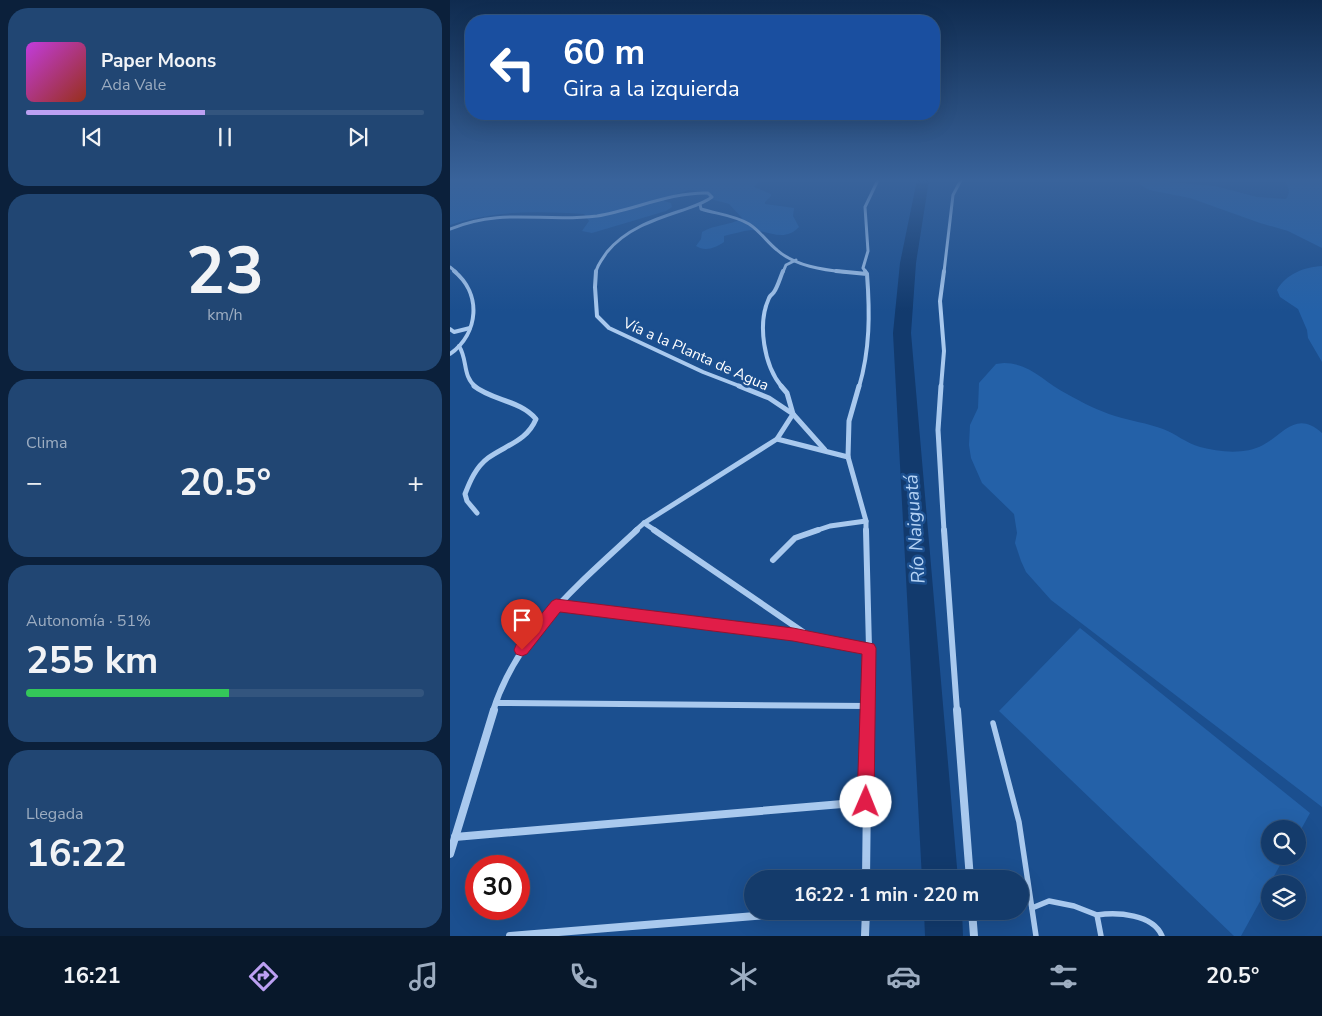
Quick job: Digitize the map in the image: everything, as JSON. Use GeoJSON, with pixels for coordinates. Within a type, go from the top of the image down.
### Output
{"type":"FeatureCollection","features":[{"type":"Feature","properties":{"kind":"street"},"geometry":{"type":"LineString","coordinates":[[450,229],[461,224]]}},
{"type":"Feature","properties":{"kind":"street","name":"Vía a la Planta de Agua"},"geometry":{"type":"LineString","coordinates":[[643,224],[617,241],[596,269],[597,316],[609,328],[703,372],[769,398],[793,414]]}},
{"type":"Feature","properties":{"kind":"street"},"geometry":{"type":"LineString","coordinates":[[749,224],[779,252],[796,260],[814,267],[867,274]]}},
{"type":"Feature","properties":{"kind":"street"},"geometry":{"type":"LineString","coordinates":[[866,224],[868,252],[862,268],[867,274],[870,309],[869,340],[861,380],[849,421],[848,457],[866,521],[869,648],[866,870]]}},
{"type":"Feature","properties":{"kind":"street"},"geometry":{"type":"LineString","coordinates":[[949,224],[940,301],[944,351],[938,430],[948,599],[969,870]]}},
{"type":"Feature","properties":{"kind":"street"},"geometry":{"type":"LineString","coordinates":[[796,260],[786,265],[774,292],[769,297],[762,323],[767,354],[776,380],[787,393],[793,414],[825,450]]}},
{"type":"Feature","properties":{"kind":"street"},"geometry":{"type":"LineString","coordinates":[[450,267],[469,287],[474,303],[470,328],[459,346],[450,354]]}},
{"type":"Feature","properties":{"kind":"street"},"geometry":{"type":"LineString","coordinates":[[450,329],[454,332],[470,328]]}},
{"type":"Feature","properties":{"kind":"street"},"geometry":{"type":"LineString","coordinates":[[459,346],[462,350],[466,374],[471,384],[496,398],[526,408],[531,411],[536,419],[533,427],[524,436],[508,448],[487,459],[473,475],[464,494],[477,513]]}},
{"type":"Feature","properties":{"kind":"street"},"geometry":{"type":"LineString","coordinates":[[450,854],[496,703],[522,650],[556,605],[644,523],[777,438],[793,414]]}},
{"type":"Feature","properties":{"kind":"street"},"geometry":{"type":"LineString","coordinates":[[777,438],[848,457]]}},
{"type":"Feature","properties":{"kind":"street"},"geometry":{"type":"LineString","coordinates":[[773,560],[795,538],[830,526],[866,521]]}},
{"type":"Feature","properties":{"kind":"street"},"geometry":{"type":"LineString","coordinates":[[644,523],[812,638]]}},
{"type":"Feature","properties":{"kind":"street"},"geometry":{"type":"LineString","coordinates":[[556,605],[812,638],[869,648]]}},
{"type":"Feature","properties":{"kind":"street"},"geometry":{"type":"LineString","coordinates":[[496,703],[868,706]]}},
{"type":"Feature","properties":{"kind":"street"},"geometry":{"type":"LineString","coordinates":[[455,837],[866,802]]}},
{"type":"Feature","properties":{"kind":"street"},"geometry":{"type":"LineString","coordinates":[[510,936],[744,917]]}},
{"type":"Feature","properties":{"kind":"street"},"geometry":{"type":"LineString","coordinates":[[865,936],[866,920]]}},
{"type":"Feature","properties":{"kind":"street"},"geometry":{"type":"LineString","coordinates":[[973,920],[974,936]]}},
{"type":"Feature","properties":{"kind":"lane"},"geometry":{"type":"LineString","coordinates":[[993,723],[1019,822],[1036,936]]}},
{"type":"Feature","properties":{"kind":"lane"},"geometry":{"type":"LineString","coordinates":[[1032,908],[1049,901],[1074,906],[1097,915],[1112,912],[1132,914],[1159,929],[1162,936]]}},
{"type":"Feature","properties":{"kind":"lane"},"geometry":{"type":"LineString","coordinates":[[1097,915],[1101,936]]}},
{"type":"Feature","properties":{"kind":"shaded area"},"geometry":{"type":"Polygon","coordinates":[[[587,224],[623,224],[592,233],[582,231],[587,224]]]}},
{"type":"Feature","properties":{"kind":"shaded area"},"geometry":{"type":"Polygon","coordinates":[[[727,224],[797,224],[799,227],[793,232],[782,235],[751,230],[744,231],[724,236],[724,242],[714,247],[706,249],[696,246],[701,239],[702,232],[727,224]]]}},
{"type":"Feature","properties":{"kind":"shaded area"},"geometry":{"type":"Polygon","coordinates":[[[1262,224],[1322,224],[1322,248],[1288,231],[1262,224]]]}},
{"type":"Feature","properties":{"kind":"shaded area"},"geometry":{"type":"Polygon","coordinates":[[[1322,266],[1322,362],[1308,338],[1307,330],[1298,309],[1280,297],[1277,290],[1285,280],[1296,272],[1322,266]]]}},
{"type":"Feature","properties":{"kind":"shaded area"},"geometry":{"type":"Polygon","coordinates":[[[1004,363],[1022,366],[1030,370],[1059,390],[1096,409],[1163,429],[1190,443],[1207,449],[1232,452],[1256,448],[1297,424],[1313,426],[1322,433],[1322,807],[1051,600],[1026,572],[1015,543],[1017,533],[1014,514],[982,483],[971,458],[969,445],[970,425],[978,408],[979,383],[996,364],[1004,363]]]}},
{"type":"Feature","properties":{"kind":"shaded area"},"geometry":{"type":"Polygon","coordinates":[[[1080,628],[1310,813],[1306,820],[1261,820],[1261,865],[1280,865],[1275,875],[1261,875],[1261,900],[1241,936],[1234,936],[999,711],[1080,628]]]}},
{"type":"Feature","properties":{"kind":"waterway","name":"Río Naiguatá"},"geometry":{"type":"LineString","coordinates":[[915,224],[908,263],[902,333],[939,870]]}},
{"type":"Feature","properties":{"kind":"waterway","name":"Río Naiguatá"},"geometry":{"type":"LineString","coordinates":[[943,920],[944,936]]}},
{"type":"Feature","properties":{"kind":"route"},"geometry":{"type":"LineString","coordinates":[[522,650],[556,605],[793,635],[869,648],[866,802]]}}]}
